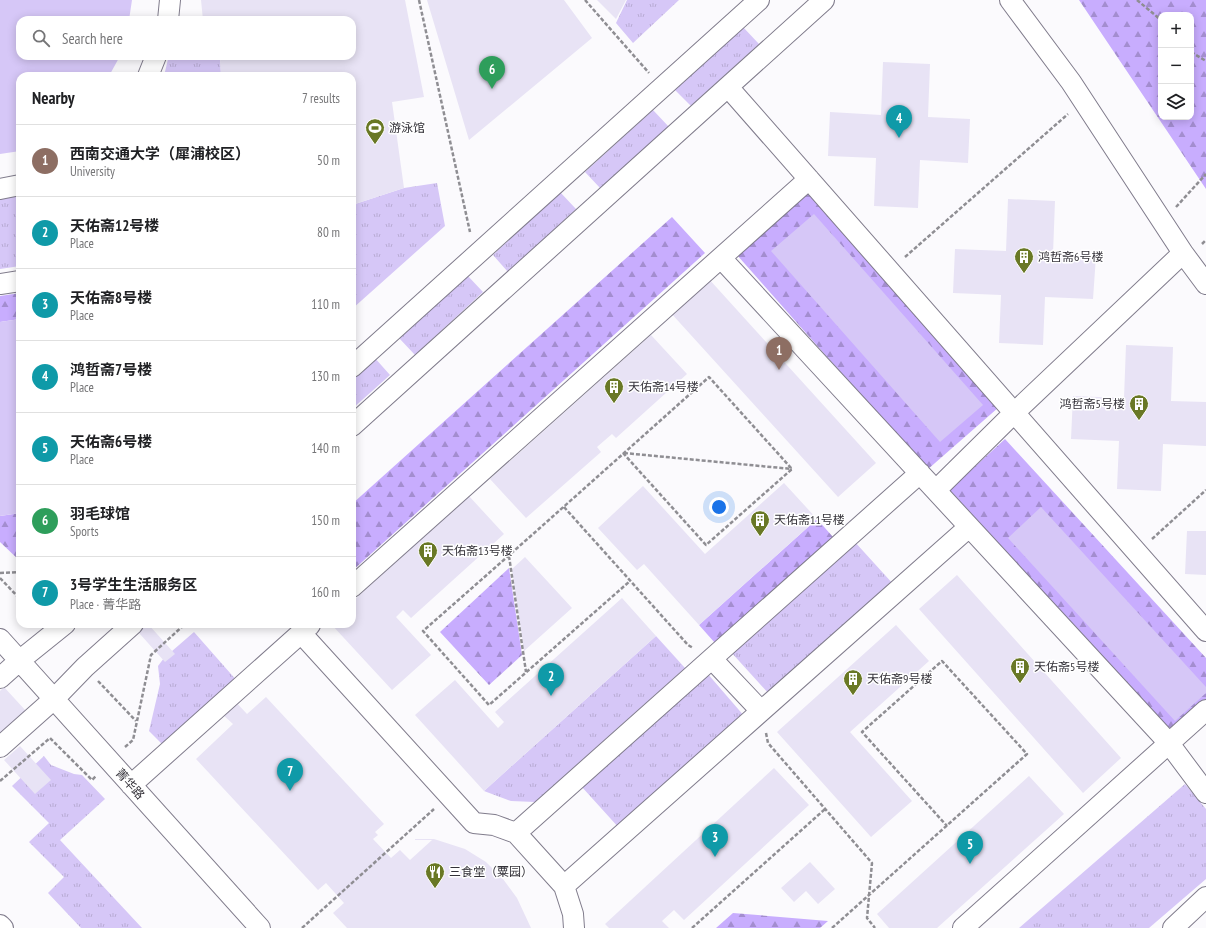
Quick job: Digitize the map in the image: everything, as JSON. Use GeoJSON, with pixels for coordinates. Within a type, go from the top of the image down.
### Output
{"type":"FeatureCollection","features":[{"type":"Feature","properties":{"kind":"street"},"geometry":{"type":"LineString","coordinates":[[168,16],[170,0]]}},
{"type":"Feature","properties":{"kind":"street"},"geometry":{"type":"LineString","coordinates":[[356,363],[759,0]]}},
{"type":"Feature","properties":{"kind":"street"},"geometry":{"type":"LineString","coordinates":[[356,422],[824,0]]}},
{"type":"Feature","properties":{"kind":"street"},"geometry":{"type":"LineString","coordinates":[[1010,0],[1071,82],[1183,253],[1206,284]]}},
{"type":"Feature","properties":{"kind":"street"},"geometry":{"type":"LineString","coordinates":[[150,72],[154,60]]}},
{"type":"Feature","properties":{"kind":"street"},"geometry":{"type":"LineString","coordinates":[[728,87],[1206,631]]}},
{"type":"Feature","properties":{"kind":"street"},"geometry":{"type":"LineString","coordinates":[[356,583],[809,179]]}},
{"type":"Feature","properties":{"kind":"street"},"geometry":{"type":"LineString","coordinates":[[0,189],[16,186]]}},
{"type":"Feature","properties":{"kind":"street"},"geometry":{"type":"LineString","coordinates":[[936,490],[1014,413],[1183,253]]}},
{"type":"Feature","properties":{"kind":"street"},"geometry":{"type":"LineString","coordinates":[[720,258],[1168,742],[1206,793]]}},
{"type":"Feature","properties":{"kind":"street"},"geometry":{"type":"LineString","coordinates":[[0,284],[16,282]]}},
{"type":"Feature","properties":{"kind":"street"},"geometry":{"type":"LineString","coordinates":[[516,832],[920,473]]}},
{"type":"Feature","properties":{"kind":"street"},"geometry":{"type":"LineString","coordinates":[[564,886],[969,527]]}},
{"type":"Feature","properties":{"kind":"street"},"geometry":{"type":"LineString","coordinates":[[0,678],[19,660],[60,628]]}},
{"type":"Feature","properties":{"kind":"street"},"geometry":{"type":"LineString","coordinates":[[0,747],[54,699],[85,667],[129,628]]}},
{"type":"Feature","properties":{"kind":"street"},"geometry":{"type":"LineString","coordinates":[[131,784],[306,629],[474,823],[494,825],[516,832],[564,886],[573,914],[574,928]]}},
{"type":"Feature","properties":{"kind":"street","name":"菁华路"},"geometry":{"type":"LineString","coordinates":[[0,639],[260,928]]}},
{"type":"Feature","properties":{"kind":"street"},"geometry":{"type":"LineString","coordinates":[[712,659],[761,711]]}},
{"type":"Feature","properties":{"kind":"street"},"geometry":{"type":"LineString","coordinates":[[963,928],[1168,742],[1206,710]]}},
{"type":"Feature","properties":{"kind":"street"},"geometry":{"type":"LineString","coordinates":[[1173,928],[1206,897]]}},
{"type":"Feature","properties":{"kind":"street"},"geometry":{"type":"LineString","coordinates":[[0,925],[3,928]]}},
{"type":"Feature","properties":{"kind":"path"},"geometry":{"type":"LineString","coordinates":[[419,0],[476,256]]}},
{"type":"Feature","properties":{"kind":"path"},"geometry":{"type":"LineString","coordinates":[[585,0],[662,88]]}},
{"type":"Feature","properties":{"kind":"path"},"geometry":{"type":"LineString","coordinates":[[1137,0],[1158,18]]}},
{"type":"Feature","properties":{"kind":"path"},"geometry":{"type":"LineString","coordinates":[[1194,54],[1206,62]]}},
{"type":"Feature","properties":{"kind":"path"},"geometry":{"type":"LineString","coordinates":[[890,271],[1083,101]]}},
{"type":"Feature","properties":{"kind":"path"},"geometry":{"type":"LineString","coordinates":[[1163,222],[1206,174]]}},
{"type":"Feature","properties":{"kind":"path"},"geometry":{"type":"LineString","coordinates":[[630,581],[490,705],[424,631],[709,377],[792,469]]}},
{"type":"Feature","properties":{"kind":"path"},"geometry":{"type":"LineString","coordinates":[[623,453],[706,545],[792,469]]}},
{"type":"Feature","properties":{"kind":"path"},"geometry":{"type":"LineString","coordinates":[[623,453],[792,469]]}},
{"type":"Feature","properties":{"kind":"path"},"geometry":{"type":"LineString","coordinates":[[1137,553],[1206,490]]}},
{"type":"Feature","properties":{"kind":"path"},"geometry":{"type":"LineString","coordinates":[[564,507],[688,644],[712,659]]}},
{"type":"Feature","properties":{"kind":"path"},"geometry":{"type":"LineString","coordinates":[[509,556],[526,672]]}},
{"type":"Feature","properties":{"kind":"path"},"geometry":{"type":"LineString","coordinates":[[0,573],[16,572]]}},
{"type":"Feature","properties":{"kind":"path"},"geometry":{"type":"LineString","coordinates":[[0,578],[16,595]]}},
{"type":"Feature","properties":{"kind":"path"},"geometry":{"type":"LineString","coordinates":[[832,928],[947,826],[1027,754],[942,661],[862,732],[947,826]]}},
{"type":"Feature","properties":{"kind":"path"},"geometry":{"type":"LineString","coordinates":[[761,711],[768,743],[872,863],[867,918],[876,928]]}},
{"type":"Feature","properties":{"kind":"path"},"geometry":{"type":"LineString","coordinates":[[302,928],[449,795]]}},
{"type":"Feature","properties":{"kind":"path"},"geometry":{"type":"LineString","coordinates":[[692,928],[825,809]]}},
{"type":"Feature","properties":{"kind":"green space"},"geometry":{"type":"Polygon","coordinates":[[[0,0],[132,0],[130,16],[16,16],[16,60],[118,60],[111,72],[16,72],[16,152],[0,154],[0,0]]]}},
{"type":"Feature","properties":{"kind":"green space"},"geometry":{"type":"Polygon","coordinates":[[[627,0],[679,0],[633,43],[616,23],[627,0]]]}},
{"type":"Feature","properties":{"kind":"green space"},"geometry":{"type":"Polygon","coordinates":[[[1079,0],[1206,0],[1206,189],[1160,120],[1194,120],[1194,12],[1158,12],[1158,118],[1079,0]]]}},
{"type":"Feature","properties":{"kind":"green space"},"geometry":{"type":"Polygon","coordinates":[[[743,27],[759,44],[691,106],[675,90],[743,27]]]}},
{"type":"Feature","properties":{"kind":"green space"},"geometry":{"type":"Polygon","coordinates":[[[168,60],[220,60],[221,72],[165,72],[168,60]]]}},
{"type":"Feature","properties":{"kind":"green space"},"geometry":{"type":"Polygon","coordinates":[[[653,110],[669,127],[601,189],[585,172],[653,110]]]}},
{"type":"Feature","properties":{"kind":"green space"},"geometry":{"type":"Polygon","coordinates":[[[437,183],[445,226],[356,305],[356,204],[404,188],[437,183]]]}},
{"type":"Feature","properties":{"kind":"green space"},"geometry":{"type":"Polygon","coordinates":[[[560,192],[576,209],[508,272],[493,255],[560,192]]]}},
{"type":"Feature","properties":{"kind":"green space"},"geometry":{"type":"Polygon","coordinates":[[[808,192],[999,407],[927,470],[737,255],[808,192]]]}},
{"type":"Feature","properties":{"kind":"green space"},"geometry":{"type":"Polygon","coordinates":[[[16,195],[16,267],[0,269],[0,197],[16,195]]]}},
{"type":"Feature","properties":{"kind":"green space"},"geometry":{"type":"Polygon","coordinates":[[[814,214],[983,405],[940,442],[771,251],[814,214]]]}},
{"type":"Feature","properties":{"kind":"green space"},"geometry":{"type":"Polygon","coordinates":[[[672,217],[705,253],[356,567],[356,500],[672,217]]]}},
{"type":"Feature","properties":{"kind":"green space"},"geometry":{"type":"Polygon","coordinates":[[[467,275],[483,292],[415,355],[399,338],[467,275]]]}},
{"type":"Feature","properties":{"kind":"green space"},"geometry":{"type":"Polygon","coordinates":[[[16,294],[16,320],[0,322],[0,296],[16,294]]]}},
{"type":"Feature","properties":{"kind":"green space"},"geometry":{"type":"Polygon","coordinates":[[[16,320],[16,514],[0,516],[0,322],[16,320]]]}},
{"type":"Feature","properties":{"kind":"green space"},"geometry":{"type":"Polygon","coordinates":[[[374,357],[390,375],[356,405],[356,374],[374,357]]]}},
{"type":"Feature","properties":{"kind":"green space"},"geometry":{"type":"Polygon","coordinates":[[[1005,439],[1206,658],[1206,702],[1168,736],[945,494],[1005,439]]]}},
{"type":"Feature","properties":{"kind":"green space"},"geometry":{"type":"Polygon","coordinates":[[[1041,507],[1206,687],[1206,693],[1175,721],[1008,538],[1041,507]]]}},
{"type":"Feature","properties":{"kind":"green space"},"geometry":{"type":"Polygon","coordinates":[[[16,514],[16,557],[0,542],[0,516],[16,514]]]}},
{"type":"Feature","properties":{"kind":"green space"},"geometry":{"type":"Polygon","coordinates":[[[817,519],[833,537],[715,643],[699,625],[817,519]]]}},
{"type":"Feature","properties":{"kind":"green space"},"geometry":{"type":"Polygon","coordinates":[[[854,541],[894,585],[770,695],[730,651],[854,541]]]}},
{"type":"Feature","properties":{"kind":"green space"},"geometry":{"type":"Polygon","coordinates":[[[509,568],[522,655],[489,685],[440,632],[509,568]]]}},
{"type":"Feature","properties":{"kind":"green space"},"geometry":{"type":"Polygon","coordinates":[[[194,632],[238,682],[165,747],[149,731],[160,684],[158,666],[164,658],[194,632]]]}},
{"type":"Feature","properties":{"kind":"green space"},"geometry":{"type":"Polygon","coordinates":[[[656,636],[685,668],[535,802],[511,801],[484,791],[656,636]]]}},
{"type":"Feature","properties":{"kind":"green space"},"geometry":{"type":"Polygon","coordinates":[[[707,673],[745,717],[620,829],[581,786],[707,673]]]}},
{"type":"Feature","properties":{"kind":"green space"},"geometry":{"type":"Polygon","coordinates":[[[44,756],[51,765],[74,774],[82,775],[105,799],[60,840],[142,928],[81,928],[48,893],[64,877],[29,842],[49,823],[12,786],[44,756]]]}},
{"type":"Feature","properties":{"kind":"green space"},"geometry":{"type":"Polygon","coordinates":[[[1185,784],[1206,809],[1206,879],[1149,928],[1019,928],[1185,784]]]}},
{"type":"Feature","properties":{"kind":"green space"},"geometry":{"type":"Polygon","coordinates":[[[733,913],[828,921],[820,928],[716,928],[733,913]]]}},
{"type":"Feature","properties":{"kind":"building","name":"游泳馆"},"geometry":{"type":"Polygon","coordinates":[[[201,0],[405,0],[424,97],[392,102],[404,188],[356,204],[356,72],[221,72],[220,60],[356,60],[356,16],[203,16],[201,0]]]}},
{"type":"Feature","properties":{"kind":"building"},"geometry":{"type":"Polygon","coordinates":[[[427,0],[564,0],[592,38],[469,140],[427,0]]]}},
{"type":"Feature","properties":{"kind":"building"},"geometry":{"type":"Polygon","coordinates":[[[597,0],[626,0],[616,19],[597,0]]]}},
{"type":"Feature","properties":{"kind":"building"},"geometry":{"type":"Polygon","coordinates":[[[883,62],[930,64],[928,117],[970,119],[968,163],[920,160],[918,208],[874,206],[876,158],[828,156],[830,112],[881,115],[883,62]]]}},
{"type":"Feature","properties":{"kind":"building","name":"鸿哲斋6号楼"},"geometry":{"type":"Polygon","coordinates":[[[1008,199],[1055,201],[1053,254],[1096,256],[1093,299],[1045,297],[1043,345],[999,343],[1001,295],[953,293],[955,249],[1006,251],[1008,199]]]}},
{"type":"Feature","properties":{"kind":"building"},"geometry":{"type":"Polygon","coordinates":[[[708,278],[876,463],[838,497],[670,312],[708,278]]]}},
{"type":"Feature","properties":{"kind":"building","name":"天佑斋14号楼"},"geometry":{"type":"Polygon","coordinates":[[[651,335],[687,374],[616,438],[612,434],[597,447],[601,452],[526,518],[490,479],[651,335]]]}},
{"type":"Feature","properties":{"kind":"building","name":"鸿哲斋5号楼"},"geometry":{"type":"Polygon","coordinates":[[[1126,345],[1173,347],[1171,401],[1206,402],[1206,446],[1163,444],[1161,491],[1117,489],[1119,441],[1071,439],[1073,396],[1124,398],[1126,345]]]}},
{"type":"Feature","properties":{"kind":"building","name":"天佑斋11号楼"},"geometry":{"type":"Polygon","coordinates":[[[784,483],[817,519],[699,625],[644,564],[637,570],[598,528],[643,486],[705,554],[784,483]]]}},
{"type":"Feature","properties":{"kind":"building","name":"天佑斋13号楼"},"geometry":{"type":"Polygon","coordinates":[[[469,496],[504,534],[411,618],[403,610],[396,617],[431,655],[392,690],[335,628],[356,628],[356,598],[469,496]]]}},
{"type":"Feature","properties":{"kind":"building"},"geometry":{"type":"Polygon","coordinates":[[[1187,531],[1206,531],[1206,575],[1185,574],[1187,531]]]}},
{"type":"Feature","properties":{"kind":"building"},"geometry":{"type":"Polygon","coordinates":[[[525,557],[572,608],[524,651],[512,569],[525,557]]]}},
{"type":"Feature","properties":{"kind":"building","name":"天佑斋5号楼"},"geometry":{"type":"Polygon","coordinates":[[[957,575],[1121,758],[1083,793],[919,609],[957,575]]]}},
{"type":"Feature","properties":{"kind":"building"},"geometry":{"type":"Polygon","coordinates":[[[622,598],[656,636],[484,791],[415,715],[455,680],[498,728],[504,722],[495,712],[622,598]]]}},
{"type":"Feature","properties":{"kind":"building","name":"天佑斋9号楼"},"geometry":{"type":"Polygon","coordinates":[[[896,625],[929,661],[850,732],[912,801],[871,837],[777,732],[896,625]]]}},
{"type":"Feature","properties":{"kind":"building"},"geometry":{"type":"Polygon","coordinates":[[[135,628],[152,628],[175,654],[165,662],[135,628]]]}},
{"type":"Feature","properties":{"kind":"building"},"geometry":{"type":"Polygon","coordinates":[[[4,687],[26,711],[0,735],[0,691],[4,687]]]}},
{"type":"Feature","properties":{"kind":"building"},"geometry":{"type":"Polygon","coordinates":[[[266,697],[384,824],[375,832],[378,835],[373,839],[391,858],[400,850],[410,860],[432,840],[415,839],[434,839],[465,849],[486,862],[503,879],[517,898],[531,928],[347,928],[333,913],[344,903],[326,883],[318,890],[196,759],[233,724],[222,714],[234,700],[247,714],[266,697]]]}},
{"type":"Feature","properties":{"kind":"building"},"geometry":{"type":"Polygon","coordinates":[[[20,746],[51,780],[35,794],[4,760],[20,746]]]}},
{"type":"Feature","properties":{"kind":"building"},"geometry":{"type":"Polygon","coordinates":[[[774,768],[809,805],[684,920],[674,910],[662,921],[669,928],[609,928],[605,924],[774,768]]]}},
{"type":"Feature","properties":{"kind":"building"},"geometry":{"type":"Polygon","coordinates":[[[1029,776],[1064,814],[937,928],[889,928],[877,914],[1029,776]]]}},
{"type":"Feature","properties":{"kind":"building"},"geometry":{"type":"Polygon","coordinates":[[[810,862],[835,889],[818,904],[806,891],[794,902],[781,888],[810,862]]]}},
{"type":"Feature","properties":{"kind":"place","name":"羽毛球馆"},"geometry":{"type":"Point","coordinates":[492,89]}},
{"type":"Feature","properties":{"kind":"place","name":"鸿哲斋7号楼"},"geometry":{"type":"Point","coordinates":[899,138]}},
{"type":"Feature","properties":{"kind":"place","name":"游泳馆"},"geometry":{"type":"Point","coordinates":[375,145]}},
{"type":"Feature","properties":{"kind":"place","name":"鸿哲斋6号楼"},"geometry":{"type":"Point","coordinates":[1024,274]}},
{"type":"Feature","properties":{"kind":"place","name":"西南交通大学（犀浦校区）"},"geometry":{"type":"Point","coordinates":[779,370]}},
{"type":"Feature","properties":{"kind":"place","name":"天佑斋14号楼"},"geometry":{"type":"Point","coordinates":[614,404]}},
{"type":"Feature","properties":{"kind":"place","name":"鸿哲斋5号楼"},"geometry":{"type":"Point","coordinates":[1139,421]}},
{"type":"Feature","properties":{"kind":"place","name":"天佑斋11号楼"},"geometry":{"type":"Point","coordinates":[760,537]}},
{"type":"Feature","properties":{"kind":"place","name":"天佑斋13号楼"},"geometry":{"type":"Point","coordinates":[428,568]}},
{"type":"Feature","properties":{"kind":"place","name":"天佑斋5号楼"},"geometry":{"type":"Point","coordinates":[1020,684]}},
{"type":"Feature","properties":{"kind":"place","name":"天佑斋12号楼"},"geometry":{"type":"Point","coordinates":[551,696]}},
{"type":"Feature","properties":{"kind":"place","name":"天佑斋9号楼"},"geometry":{"type":"Point","coordinates":[853,696]}},
{"type":"Feature","properties":{"kind":"place","name":"3号学生生活服务区"},"geometry":{"type":"Point","coordinates":[290,791]}},
{"type":"Feature","properties":{"kind":"place","name":"天佑斋8号楼"},"geometry":{"type":"Point","coordinates":[715,857]}},
{"type":"Feature","properties":{"kind":"place","name":"天佑斋6号楼"},"geometry":{"type":"Point","coordinates":[970,864]}},
{"type":"Feature","properties":{"kind":"place","name":"三食堂（粟园）"},"geometry":{"type":"Point","coordinates":[435,889]}}]}
